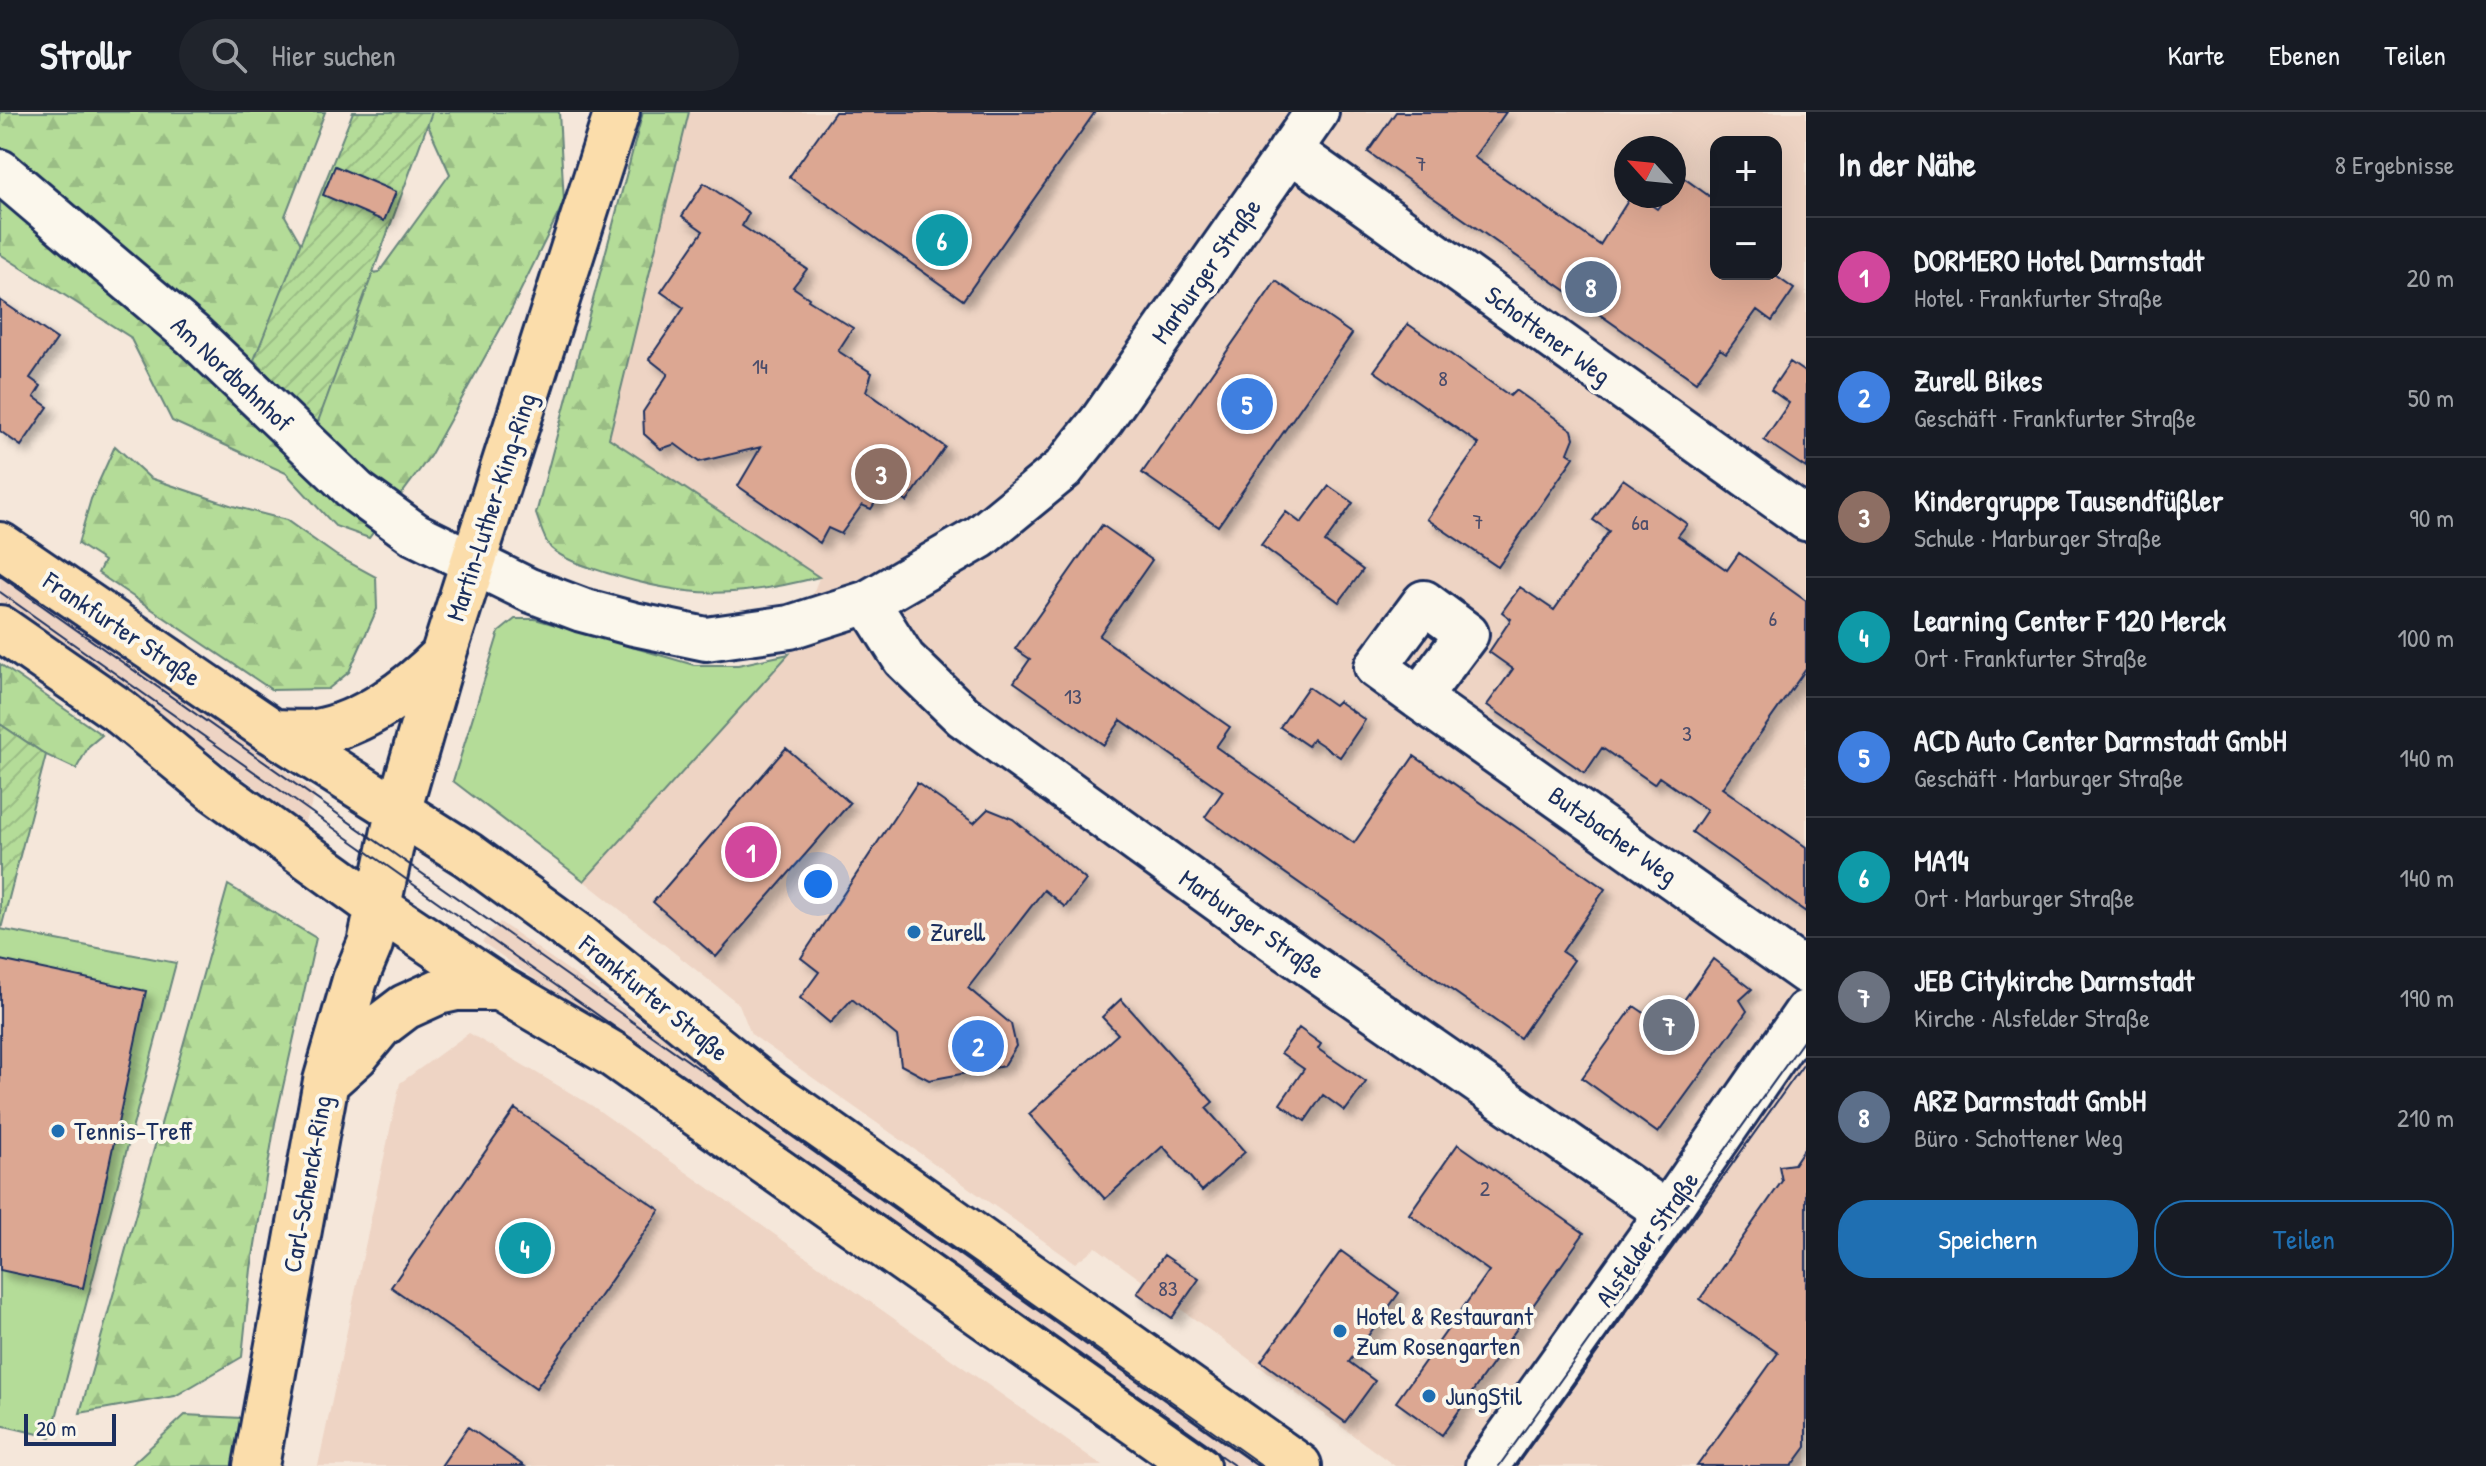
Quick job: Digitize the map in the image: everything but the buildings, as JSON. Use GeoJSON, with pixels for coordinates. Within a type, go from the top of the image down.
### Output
{"type":"FeatureCollection","features":[{"type":"Feature","properties":{"kind":"main road","name":"Martin-Luther-King-Ring"},"geometry":{"type":"LineString","coordinates":[[376,906],[398,812],[443,656],[617,112]]}},
{"type":"Feature","properties":{"kind":"main road","name":"Frankfurter Straße"},"geometry":{"type":"LineString","coordinates":[[0,545],[273,732],[460,850],[576,934],[771,1092],[1299,1466]]}},
{"type":"Feature","properties":{"kind":"main road"},"geometry":{"type":"LineString","coordinates":[[0,628],[118,710],[214,789],[376,906],[499,988],[612,1054],[1197,1466]]}},
{"type":"Feature","properties":{"kind":"main road"},"geometry":{"type":"LineString","coordinates":[[273,732],[317,732],[351,719],[402,694],[443,656]]}},
{"type":"Feature","properties":{"kind":"main road","name":"Carl-Schenck-Ring"},"geometry":{"type":"LineString","coordinates":[[256,1466],[326,1081],[355,980],[370,944],[376,906]]}},
{"type":"Feature","properties":{"kind":"main road"},"geometry":{"type":"LineString","coordinates":[[326,1081],[356,1055],[380,1026],[405,1007],[447,990],[499,988]]}},
{"type":"Feature","properties":{"kind":"street","name":"Marburger Straße"},"geometry":{"type":"LineString","coordinates":[[473,563],[529,590],[582,610],[706,639],[790,627],[868,602],[980,537],[1063,469],[1114,404],[1317,112]]}},
{"type":"Feature","properties":{"kind":"street","name":"Schottener Weg"},"geometry":{"type":"LineString","coordinates":[[1290,150],[1806,519]]}},
{"type":"Feature","properties":{"kind":"street","name":"Am Nordbahnhof"},"geometry":{"type":"LineString","coordinates":[[0,171],[194,336],[357,492],[415,534],[473,563]]}},
{"type":"Feature","properties":{"kind":"street","name":"Marburger Straße"},"geometry":{"type":"LineString","coordinates":[[868,602],[904,659],[963,716],[1263,933],[1667,1213]]}},
{"type":"Feature","properties":{"kind":"street","name":"Butzbacher Weg"},"geometry":{"type":"LineString","coordinates":[[1419,698],[1806,972]]}},
{"type":"Feature","properties":{"kind":"street","name":"Alsfelder Straße"},"geometry":{"type":"LineString","coordinates":[[1487,1466],[1806,1012]]}},
{"type":"Feature","properties":{"kind":"shaded area"},"geometry":{"type":"Polygon","coordinates":[[[689,112],[1806,112],[1806,1466],[1395,1466],[1096,1247],[1075,1263],[751,1034],[739,1004],[584,881],[789,654],[819,578],[609,438],[689,112]]]}},
{"type":"Feature","properties":{"kind":"shaded area"},"geometry":{"type":"Polygon","coordinates":[[[0,561],[316,793],[304,824],[197,743],[0,603],[0,561]]]}},
{"type":"Feature","properties":{"kind":"shaded area"},"geometry":{"type":"Polygon","coordinates":[[[500,922],[1273,1466],[1226,1466],[482,942],[500,922]]]}},
{"type":"Feature","properties":{"kind":"shaded area"},"geometry":{"type":"Polygon","coordinates":[[[469,1033],[591,1105],[1103,1466],[318,1466],[400,1083],[469,1033]]]}},
{"type":"Feature","properties":{"kind":"green space"},"geometry":{"type":"Polygon","coordinates":[[[0,112],[325,112],[285,216],[322,281],[379,272],[450,174],[422,112],[559,112],[564,202],[512,308],[430,456],[369,538],[335,526],[286,473],[172,421],[130,337],[0,254],[0,112]]]}},
{"type":"Feature","properties":{"kind":"green space"},"geometry":{"type":"Polygon","coordinates":[[[353,112],[432,112],[316,427],[254,360],[353,112]]]}},
{"type":"Feature","properties":{"kind":"green space"},"geometry":{"type":"Polygon","coordinates":[[[643,112],[689,112],[609,438],[819,577],[738,592],[663,588],[570,560],[551,548],[542,532],[536,514],[643,112]]]}},
{"type":"Feature","properties":{"kind":"green space"},"geometry":{"type":"Polygon","coordinates":[[[115,446],[150,478],[286,520],[337,556],[376,577],[377,609],[349,672],[328,689],[272,690],[98,573],[104,561],[78,544],[91,499],[115,446]]]}},
{"type":"Feature","properties":{"kind":"green space"},"geometry":{"type":"Polygon","coordinates":[[[515,619],[535,619],[694,665],[738,665],[789,654],[584,881],[453,781],[499,632],[515,619]]]}},
{"type":"Feature","properties":{"kind":"green space"},"geometry":{"type":"Polygon","coordinates":[[[0,664],[102,735],[89,746],[76,769],[46,755],[0,724],[0,664]]]}},
{"type":"Feature","properties":{"kind":"green space"},"geometry":{"type":"Polygon","coordinates":[[[0,724],[46,755],[1,929],[0,929],[0,724]]]}},
{"type":"Feature","properties":{"kind":"green space"},"geometry":{"type":"Polygon","coordinates":[[[228,885],[316,938],[275,1123],[251,1269],[242,1357],[175,1396],[80,1413],[228,885]]]}},
{"type":"Feature","properties":{"kind":"green space","name":"Tennis-Treff"},"geometry":{"type":"Polygon","coordinates":[[[0,929],[176,963],[51,1437],[0,1425],[0,929]]]}},
{"type":"Feature","properties":{"kind":"green space"},"geometry":{"type":"Polygon","coordinates":[[[185,1415],[241,1418],[233,1466],[130,1466],[185,1415]]]}},
{"type":"Feature","properties":{"kind":"tram line"},"geometry":{"type":"LineString","coordinates":[[0,576],[1263,1466]]}},
{"type":"Feature","properties":{"kind":"tram line"},"geometry":{"type":"LineString","coordinates":[[0,592],[1235,1466]]}},
{"type":"Feature","properties":{"kind":"tram line"},"geometry":{"type":"LineString","coordinates":[[1499,1466],[1806,1037]]}},
{"type":"Feature","properties":{"kind":"tram line"},"geometry":{"type":"LineString","coordinates":[[1516,1466],[1806,1061]]}},
{"type":"Feature","properties":{"kind":"place","name":"MA14"},"geometry":{"type":"Point","coordinates":[942,240]}},
{"type":"Feature","properties":{"kind":"place","name":"ARZ Darmstadt GmbH"},"geometry":{"type":"Point","coordinates":[1591,287]}},
{"type":"Feature","properties":{"kind":"place","name":"ACD Auto Center Darmstadt GmbH"},"geometry":{"type":"Point","coordinates":[1247,404]}},
{"type":"Feature","properties":{"kind":"place","name":"Kindergruppe Tausendfüßler"},"geometry":{"type":"Point","coordinates":[881,474]}},
{"type":"Feature","properties":{"kind":"place","name":"DORMERO Hotel Darmstadt"},"geometry":{"type":"Point","coordinates":[751,852]}},
{"type":"Feature","properties":{"kind":"place","name":"Zurell"},"geometry":{"type":"Point","coordinates":[914,932]}},
{"type":"Feature","properties":{"kind":"place","name":"JEB Citykirche Darmstadt"},"geometry":{"type":"Point","coordinates":[1669,1025]}},
{"type":"Feature","properties":{"kind":"place","name":"Zurell Bikes"},"geometry":{"type":"Point","coordinates":[978,1046]}},
{"type":"Feature","properties":{"kind":"place","name":"Tennis-Treff"},"geometry":{"type":"Point","coordinates":[58,1131]}},
{"type":"Feature","properties":{"kind":"place","name":"Learning Center F 120 Merck"},"geometry":{"type":"Point","coordinates":[525,1248]}},
{"type":"Feature","properties":{"kind":"place","name":"Hotel & Restaurant Zum Rosengarten"},"geometry":{"type":"Point","coordinates":[1340,1331]}},
{"type":"Feature","properties":{"kind":"place","name":"JungStil"},"geometry":{"type":"Point","coordinates":[1429,1396]}}]}
